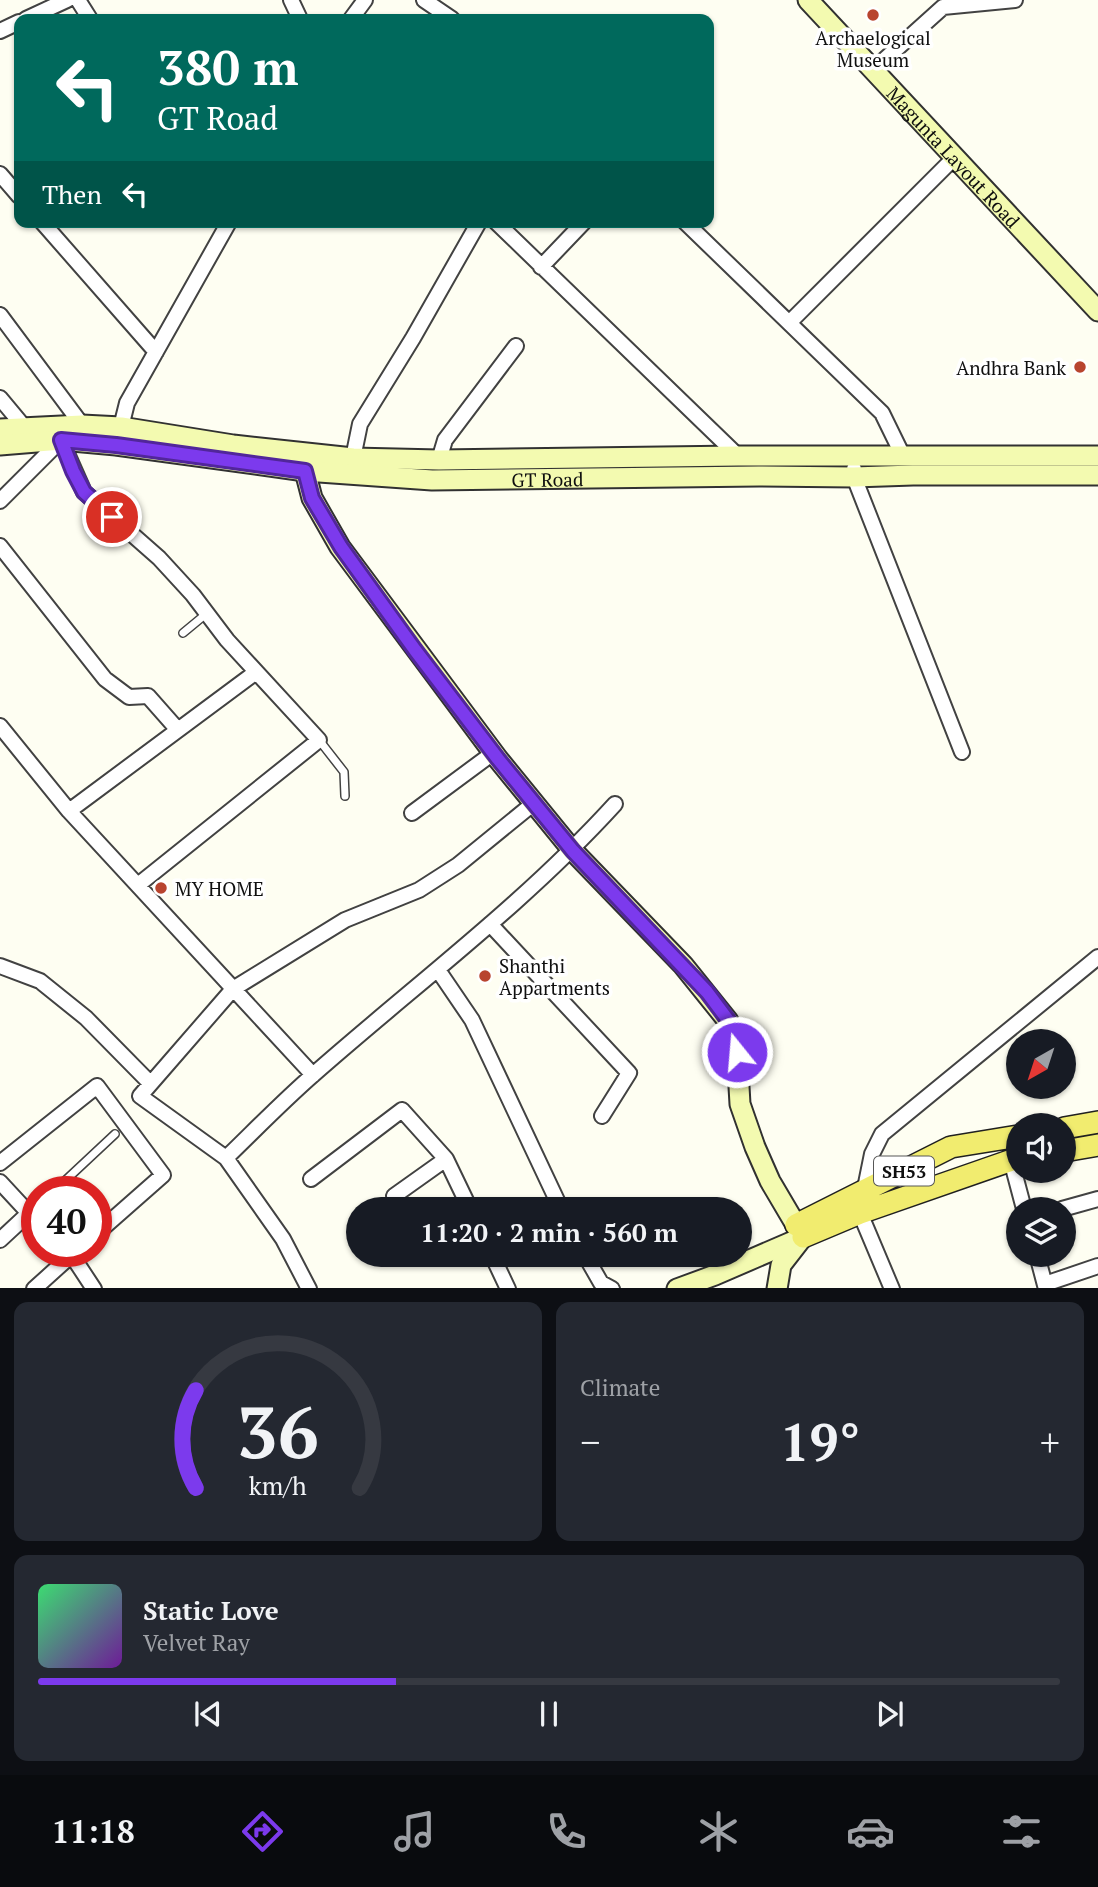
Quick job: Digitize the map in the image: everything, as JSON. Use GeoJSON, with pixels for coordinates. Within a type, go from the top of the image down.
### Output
{"type":"FeatureCollection","features":[{"type":"Feature","properties":{"kind":"main road","name":"Magunta Layout Road"},"geometry":{"type":"LineString","coordinates":[[808,0],[1098,311]]}},
{"type":"Feature","properties":{"kind":"main road"},"geometry":{"type":"LineString","coordinates":[[0,429],[121,426],[233,446],[353,458],[439,460],[738,456],[1098,456]]}},
{"type":"Feature","properties":{"kind":"main road","name":"GT Road"},"geometry":{"type":"LineString","coordinates":[[0,445],[61,440],[305,471],[432,480],[1098,475]]}},
{"type":"Feature","properties":{"kind":"main road"},"geometry":{"type":"LineString","coordinates":[[305,471],[312,498],[341,547],[493,753],[573,851],[683,965],[728,1020],[737,1052],[740,1104],[770,1181],[799,1231]]}},
{"type":"Feature","properties":{"kind":"main road"},"geometry":{"type":"LineString","coordinates":[[1076,1126],[1098,1122]]}},
{"type":"Feature","properties":{"kind":"main road","name":"SH53"},"geometry":{"type":"LineString","coordinates":[[799,1231],[864,1191],[951,1147],[1006,1138]]}},
{"type":"Feature","properties":{"kind":"main road"},"geometry":{"type":"LineString","coordinates":[[1076,1149],[1098,1145]]}},
{"type":"Feature","properties":{"kind":"main road","name":"SH53"},"geometry":{"type":"LineString","coordinates":[[799,1231],[860,1213],[1006,1162]]}},
{"type":"Feature","properties":{"kind":"main road"},"geometry":{"type":"LineString","coordinates":[[680,1288],[715,1275],[799,1231]]}},
{"type":"Feature","properties":{"kind":"main road"},"geometry":{"type":"LineString","coordinates":[[777,1288],[781,1265],[799,1231]]}},
{"type":"Feature","properties":{"kind":"street"},"geometry":{"type":"LineString","coordinates":[[37,14],[67,0]]}},
{"type":"Feature","properties":{"kind":"street"},"geometry":{"type":"LineString","coordinates":[[424,0],[445,14]]}},
{"type":"Feature","properties":{"kind":"street"},"geometry":{"type":"LineString","coordinates":[[873,70],[943,7],[1015,0]]}},
{"type":"Feature","properties":{"kind":"street"},"geometry":{"type":"LineString","coordinates":[[790,322],[955,158]]}},
{"type":"Feature","properties":{"kind":"street"},"geometry":{"type":"LineString","coordinates":[[0,174],[14,190]]}},
{"type":"Feature","properties":{"kind":"street"},"geometry":{"type":"LineString","coordinates":[[47,228],[156,352]]}},
{"type":"Feature","properties":{"kind":"street"},"geometry":{"type":"LineString","coordinates":[[121,426],[127,403],[226,228]]}},
{"type":"Feature","properties":{"kind":"street"},"geometry":{"type":"LineString","coordinates":[[353,458],[359,424],[413,338],[476,228]]}},
{"type":"Feature","properties":{"kind":"street"},"geometry":{"type":"LineString","coordinates":[[502,228],[738,456]]}},
{"type":"Feature","properties":{"kind":"street"},"geometry":{"type":"LineString","coordinates":[[541,267],[578,228]]}},
{"type":"Feature","properties":{"kind":"street"},"geometry":{"type":"LineString","coordinates":[[691,228],[882,414],[903,456]]}},
{"type":"Feature","properties":{"kind":"street"},"geometry":{"type":"LineString","coordinates":[[0,315],[82,425]]}},
{"type":"Feature","properties":{"kind":"street"},"geometry":{"type":"LineString","coordinates":[[439,460],[445,440],[516,346]]}},
{"type":"Feature","properties":{"kind":"street"},"geometry":{"type":"LineString","coordinates":[[0,398],[25,428]]}},
{"type":"Feature","properties":{"kind":"street"},"geometry":{"type":"LineString","coordinates":[[0,501],[61,440],[84,492],[159,558],[256,672],[319,740],[138,885]]}},
{"type":"Feature","properties":{"kind":"street"},"geometry":{"type":"LineString","coordinates":[[854,456],[854,477],[962,752]]}},
{"type":"Feature","properties":{"kind":"street"},"geometry":{"type":"LineString","coordinates":[[0,546],[106,678],[129,698],[148,696],[178,730]]}},
{"type":"Feature","properties":{"kind":"street"},"geometry":{"type":"LineString","coordinates":[[69,811],[256,672]]}},
{"type":"Feature","properties":{"kind":"street"},"geometry":{"type":"LineString","coordinates":[[0,726],[69,811],[313,1075]]}},
{"type":"Feature","properties":{"kind":"street"},"geometry":{"type":"LineString","coordinates":[[412,813],[493,753]]}},
{"type":"Feature","properties":{"kind":"street"},"geometry":{"type":"LineString","coordinates":[[308,1288],[283,1239],[226,1158],[139,1096],[233,989],[345,920],[419,890],[458,865],[534,803]]}},
{"type":"Feature","properties":{"kind":"street"},"geometry":{"type":"LineString","coordinates":[[226,1158],[313,1075],[573,851],[615,804]]}},
{"type":"Feature","properties":{"kind":"street"},"geometry":{"type":"LineString","coordinates":[[490,924],[629,1073],[602,1116]]}},
{"type":"Feature","properties":{"kind":"street"},"geometry":{"type":"LineString","coordinates":[[892,1288],[860,1213],[872,1153],[882,1134],[1098,957]]}},
{"type":"Feature","properties":{"kind":"street"},"geometry":{"type":"LineString","coordinates":[[0,966],[40,981],[86,1018],[150,1083]]}},
{"type":"Feature","properties":{"kind":"street"},"geometry":{"type":"LineString","coordinates":[[438,970],[472,1020],[555,1197]]}},
{"type":"Feature","properties":{"kind":"street"},"geometry":{"type":"LineString","coordinates":[[0,1163],[97,1086],[163,1175],[112,1220]]}},
{"type":"Feature","properties":{"kind":"street"},"geometry":{"type":"LineString","coordinates":[[311,1178],[402,1110],[446,1159],[464,1197]]}},
{"type":"Feature","properties":{"kind":"street"},"geometry":{"type":"LineString","coordinates":[[394,1196],[446,1159]]}},
{"type":"Feature","properties":{"kind":"street"},"geometry":{"type":"LineString","coordinates":[[0,1182],[21,1202]]}},
{"type":"Feature","properties":{"kind":"street"},"geometry":{"type":"LineString","coordinates":[[1076,1205],[1098,1199]]}},
{"type":"Feature","properties":{"kind":"street"},"geometry":{"type":"LineString","coordinates":[[0,1240],[21,1224]]}},
{"type":"Feature","properties":{"kind":"street"},"geometry":{"type":"LineString","coordinates":[[1040,1267],[1046,1286],[1098,1266]]}},
{"type":"Feature","properties":{"kind":"street"},"geometry":{"type":"LineString","coordinates":[[35,1288],[57,1267]]}},
{"type":"Feature","properties":{"kind":"street"},"geometry":{"type":"LineString","coordinates":[[82,1267],[93,1288]]}},
{"type":"Feature","properties":{"kind":"street"},"geometry":{"type":"LineString","coordinates":[[498,1267],[508,1288]]}},
{"type":"Feature","properties":{"kind":"street"},"geometry":{"type":"LineString","coordinates":[[592,1267],[601,1283],[610,1288]]}},
{"type":"Feature","properties":{"kind":"lane"},"geometry":{"type":"LineString","coordinates":[[183,633],[207,613]]}},
{"type":"Feature","properties":{"kind":"lane"},"geometry":{"type":"LineString","coordinates":[[319,740],[344,772],[345,796]]}},
{"type":"Feature","properties":{"kind":"lane"},"geometry":{"type":"LineString","coordinates":[[69,1176],[114,1135]]}},
{"type":"Feature","properties":{"kind":"place","name":"Archaelogical Museum"},"geometry":{"type":"Point","coordinates":[873,15]}},
{"type":"Feature","properties":{"kind":"place","name":"Andhra Bank"},"geometry":{"type":"Point","coordinates":[1080,367]}},
{"type":"Feature","properties":{"kind":"place","name":"MY HOME"},"geometry":{"type":"Point","coordinates":[161,888]}},
{"type":"Feature","properties":{"kind":"place","name":"Shanthi Appartments"},"geometry":{"type":"Point","coordinates":[485,976]}},
{"type":"Feature","properties":{"kind":"route"},"geometry":{"type":"LineString","coordinates":[[112,517],[84,492],[61,440],[305,471],[312,498],[341,547],[415,650],[498,759],[573,851],[707,992],[728,1020],[737,1052]]}}]}
